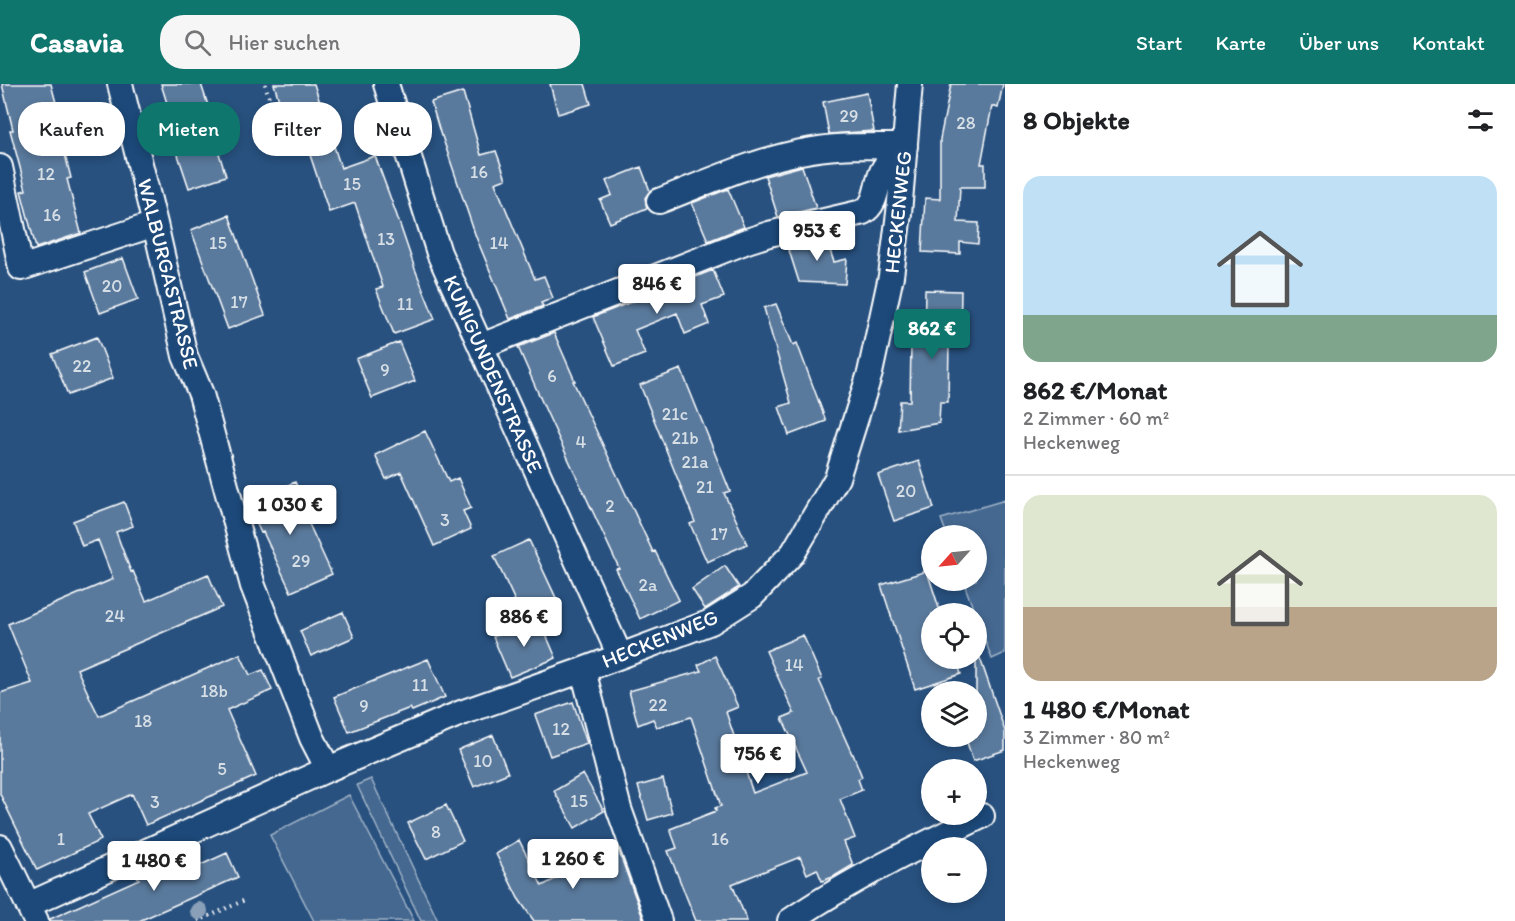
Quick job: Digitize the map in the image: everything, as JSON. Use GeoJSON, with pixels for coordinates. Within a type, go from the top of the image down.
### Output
{"type":"FeatureCollection","features":[{"type":"Feature","properties":{"kind":"street","name":"WALBURGASTRASSE"},"geometry":{"type":"LineString","coordinates":[[120,84],[156,224],[184,356],[201,394],[253,586],[312,738],[328,768]]}},
{"type":"Feature","properties":{"kind":"street","name":"KUNIGUNDENSTRASSE"},"geometry":{"type":"LineString","coordinates":[[386,84],[439,253],[620,656]]}},
{"type":"Feature","properties":{"kind":"street","name":"HECKENWEG"},"geometry":{"type":"LineString","coordinates":[[32,913],[328,768],[461,712],[584,670],[711,622],[752,596],[793,553],[837,478],[870,373],[891,276],[910,84]]}},
{"type":"Feature","properties":{"kind":"street"},"geometry":{"type":"LineString","coordinates":[[659,201],[777,158],[799,153],[848,146],[905,146]]}},
{"type":"Feature","properties":{"kind":"street"},"geometry":{"type":"LineString","coordinates":[[481,346],[747,241],[863,212],[873,203],[882,171],[889,160],[905,146]]}},
{"type":"Feature","properties":{"kind":"street"},"geometry":{"type":"LineString","coordinates":[[0,166],[21,268],[156,224]]}},
{"type":"Feature","properties":{"kind":"street"},"geometry":{"type":"LineString","coordinates":[[584,670],[619,809],[658,921]]}},
{"type":"Feature","properties":{"kind":"street"},"geometry":{"type":"LineString","coordinates":[[790,921],[901,856],[963,825]]}},
{"type":"Feature","properties":{"kind":"street"},"geometry":{"type":"LineString","coordinates":[[0,847],[32,913]]}},
{"type":"Feature","properties":{"kind":"path"},"geometry":{"type":"LineString","coordinates":[[265,84],[270,102]]}},
{"type":"Feature","properties":{"kind":"path"},"geometry":{"type":"LineString","coordinates":[[198,921],[245,900]]}},
{"type":"Feature","properties":{"kind":"shaded area"},"geometry":{"type":"Polygon","coordinates":[[[1005,500],[1005,653],[992,659],[987,646],[987,603],[971,603],[967,591],[987,591],[987,525],[943,525],[941,519],[1005,500]]]}},
{"type":"Feature","properties":{"kind":"shaded area"},"geometry":{"type":"Polygon","coordinates":[[[371,779],[438,921],[421,921],[357,785],[371,779]]]}},
{"type":"Feature","properties":{"kind":"shaded area"},"geometry":{"type":"Polygon","coordinates":[[[349,795],[414,921],[314,921],[270,835],[349,795]]]}},
{"type":"Feature","properties":{"kind":"building"},"geometry":{"type":"Polygon","coordinates":[[[2,84],[51,84],[56,102],[18,102],[18,156],[65,156],[71,178],[67,179],[81,233],[36,248],[21,191],[26,190],[10,130],[13,130],[2,84]]]}},
{"type":"Feature","properties":{"kind":"building"},"geometry":{"type":"Polygon","coordinates":[[[161,84],[201,84],[207,102],[167,102],[161,84]]]}},
{"type":"Feature","properties":{"kind":"building"},"geometry":{"type":"Polygon","coordinates":[[[274,84],[314,84],[320,102],[279,102],[274,84]]]}},
{"type":"Feature","properties":{"kind":"building"},"geometry":{"type":"Polygon","coordinates":[[[550,84],[585,84],[591,104],[558,114],[550,84]]]}},
{"type":"Feature","properties":{"kind":"building"},"geometry":{"type":"Polygon","coordinates":[[[951,84],[1003,84],[998,108],[992,106],[981,164],[985,164],[985,187],[960,187],[958,222],[979,223],[978,244],[960,242],[960,254],[922,252],[925,198],[940,199],[940,139],[951,84]]]}},
{"type":"Feature","properties":{"kind":"building"},"geometry":{"type":"Polygon","coordinates":[[[463,92],[481,155],[496,151],[506,179],[495,183],[535,279],[544,276],[553,298],[541,303],[543,306],[510,319],[476,237],[431,102],[463,92]]]}},
{"type":"Feature","properties":{"kind":"building"},"geometry":{"type":"Polygon","coordinates":[[[867,93],[874,131],[829,134],[823,102],[867,93]]]}},
{"type":"Feature","properties":{"kind":"building"},"geometry":{"type":"Polygon","coordinates":[[[178,156],[220,156],[226,176],[189,188],[178,156]]]}},
{"type":"Feature","properties":{"kind":"building"},"geometry":{"type":"Polygon","coordinates":[[[310,156],[337,156],[341,168],[375,156],[435,319],[394,334],[376,289],[383,287],[355,203],[329,212],[310,156]]]}},
{"type":"Feature","properties":{"kind":"building"},"geometry":{"type":"Polygon","coordinates":[[[802,166],[816,208],[778,217],[765,176],[802,166]]]}},
{"type":"Feature","properties":{"kind":"building"},"geometry":{"type":"Polygon","coordinates":[[[641,167],[650,191],[645,198],[647,208],[610,223],[600,200],[612,195],[606,181],[641,167]]]}},
{"type":"Feature","properties":{"kind":"building"},"geometry":{"type":"Polygon","coordinates":[[[728,189],[744,227],[708,241],[692,203],[728,189]]]}},
{"type":"Feature","properties":{"kind":"building"},"geometry":{"type":"Polygon","coordinates":[[[229,215],[265,315],[228,329],[191,230],[229,215]]]}},
{"type":"Feature","properties":{"kind":"building"},"geometry":{"type":"Polygon","coordinates":[[[825,236],[834,262],[847,259],[845,284],[799,282],[787,244],[825,236]]]}},
{"type":"Feature","properties":{"kind":"building"},"geometry":{"type":"Polygon","coordinates":[[[123,258],[138,299],[100,313],[85,272],[123,258]]]}},
{"type":"Feature","properties":{"kind":"building"},"geometry":{"type":"Polygon","coordinates":[[[713,270],[724,297],[702,305],[709,324],[685,334],[677,313],[635,330],[645,354],[614,366],[593,317],[713,270]]]}},
{"type":"Feature","properties":{"kind":"building"},"geometry":{"type":"Polygon","coordinates":[[[925,290],[961,291],[960,345],[949,344],[948,402],[940,402],[939,423],[898,430],[900,401],[910,401],[911,344],[924,344],[925,290]]]}},
{"type":"Feature","properties":{"kind":"building"},"geometry":{"type":"Polygon","coordinates":[[[776,304],[793,345],[797,343],[826,421],[789,435],[779,407],[791,403],[764,308],[776,304]]]}},
{"type":"Feature","properties":{"kind":"building"},"geometry":{"type":"Polygon","coordinates":[[[554,333],[575,381],[573,381],[616,473],[653,552],[655,551],[679,600],[640,619],[518,347],[554,333]]]}},
{"type":"Feature","properties":{"kind":"building"},"geometry":{"type":"Polygon","coordinates":[[[97,337],[113,378],[68,395],[52,354],[97,337]]]}},
{"type":"Feature","properties":{"kind":"building"},"geometry":{"type":"Polygon","coordinates":[[[399,342],[415,381],[372,398],[356,359],[399,342]]]}},
{"type":"Feature","properties":{"kind":"building"},"geometry":{"type":"Polygon","coordinates":[[[681,369],[730,491],[724,493],[747,544],[707,562],[690,524],[695,522],[640,385],[681,369]]]}},
{"type":"Feature","properties":{"kind":"building"},"geometry":{"type":"Polygon","coordinates":[[[425,431],[449,482],[458,478],[471,508],[463,511],[471,529],[434,546],[401,472],[386,479],[375,455],[425,431]]]}},
{"type":"Feature","properties":{"kind":"building"},"geometry":{"type":"Polygon","coordinates":[[[919,461],[934,508],[894,521],[878,475],[919,461]]]}},
{"type":"Feature","properties":{"kind":"building"},"geometry":{"type":"Polygon","coordinates":[[[295,482],[309,511],[304,513],[332,574],[291,592],[247,503],[295,482]]]}},
{"type":"Feature","properties":{"kind":"building"},"geometry":{"type":"Polygon","coordinates":[[[124,502],[133,526],[116,532],[131,572],[133,571],[146,601],[208,574],[222,607],[77,669],[91,700],[99,716],[240,654],[250,675],[263,670],[272,690],[227,710],[256,776],[146,825],[132,794],[88,814],[101,840],[37,870],[0,794],[0,693],[32,683],[8,624],[113,579],[98,540],[82,546],[73,521],[124,502]]]}},
{"type":"Feature","properties":{"kind":"building"},"geometry":{"type":"Polygon","coordinates":[[[529,540],[557,600],[522,616],[494,556],[529,540]]]}},
{"type":"Feature","properties":{"kind":"building"},"geometry":{"type":"Polygon","coordinates":[[[725,566],[739,587],[705,609],[692,589],[725,566]]]}},
{"type":"Feature","properties":{"kind":"building"},"geometry":{"type":"Polygon","coordinates":[[[921,573],[921,591],[934,591],[937,603],[921,603],[921,669],[959,669],[961,674],[940,681],[921,681],[921,687],[915,689],[881,585],[921,573]]]}},
{"type":"Feature","properties":{"kind":"building"},"geometry":{"type":"Polygon","coordinates":[[[343,612],[354,637],[311,656],[300,631],[343,612]]]}},
{"type":"Feature","properties":{"kind":"building"},"geometry":{"type":"Polygon","coordinates":[[[539,618],[556,658],[510,677],[493,637],[539,618]]]}},
{"type":"Feature","properties":{"kind":"building"},"geometry":{"type":"Polygon","coordinates":[[[803,635],[822,679],[819,680],[862,777],[858,779],[862,790],[840,799],[855,838],[844,842],[853,865],[822,881],[817,869],[807,874],[800,857],[732,884],[747,921],[696,921],[668,851],[677,848],[670,829],[716,811],[715,808],[721,806],[691,717],[657,727],[653,719],[638,725],[629,691],[701,671],[698,665],[715,656],[738,707],[726,712],[753,793],[807,772],[782,718],[794,713],[766,651],[803,635]]]}},
{"type":"Feature","properties":{"kind":"building"},"geometry":{"type":"Polygon","coordinates":[[[428,659],[445,697],[412,711],[410,708],[349,732],[334,697],[428,659]]]}},
{"type":"Feature","properties":{"kind":"building"},"geometry":{"type":"Polygon","coordinates":[[[976,669],[984,669],[1005,731],[1005,750],[972,759],[969,747],[987,747],[987,681],[976,681],[976,669]]]}},
{"type":"Feature","properties":{"kind":"building"},"geometry":{"type":"Polygon","coordinates":[[[573,702],[587,743],[550,756],[535,715],[573,702]]]}},
{"type":"Feature","properties":{"kind":"building"},"geometry":{"type":"Polygon","coordinates":[[[493,735],[508,773],[474,787],[458,750],[493,735]]]}},
{"type":"Feature","properties":{"kind":"building"},"geometry":{"type":"Polygon","coordinates":[[[583,774],[604,811],[575,828],[554,791],[583,774]]]}},
{"type":"Feature","properties":{"kind":"building"},"geometry":{"type":"Polygon","coordinates":[[[663,779],[672,813],[648,820],[638,786],[663,779]]]}},
{"type":"Feature","properties":{"kind":"building"},"geometry":{"type":"Polygon","coordinates":[[[446,805],[463,841],[426,859],[408,823],[446,805]]]}},
{"type":"Feature","properties":{"kind":"building"},"geometry":{"type":"Polygon","coordinates":[[[519,840],[542,886],[618,849],[644,921],[534,921],[518,898],[496,854],[519,840]]]}},
{"type":"Feature","properties":{"kind":"building"},"geometry":{"type":"Polygon","coordinates":[[[227,853],[238,877],[139,921],[50,921],[50,919],[139,879],[137,876],[175,859],[181,874],[227,853]]]}}]}
